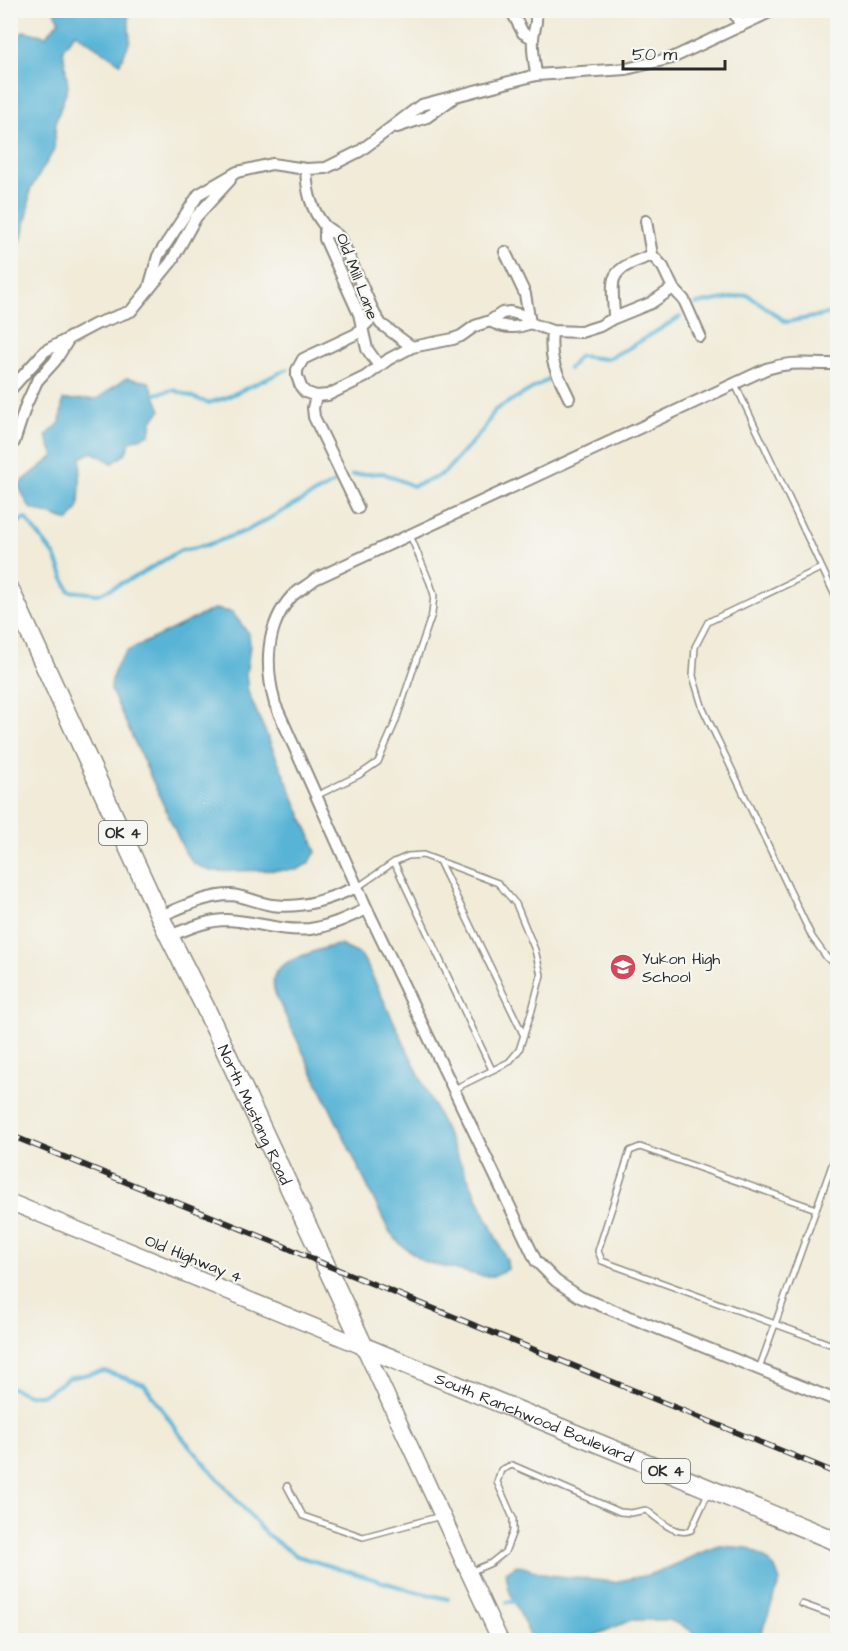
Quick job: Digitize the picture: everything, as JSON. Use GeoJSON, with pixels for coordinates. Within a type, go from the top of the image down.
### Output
{"type":"FeatureCollection","features":[{"type":"Feature","properties":{"kind":"main road","name":"North Mustang Road"},"geometry":{"type":"LineString","coordinates":[[10,590],[169,936],[205,1007],[500,1641]]}},
{"type":"Feature","properties":{"kind":"main road","name":"Old Highway 4"},"geometry":{"type":"LineString","coordinates":[[10,1202],[364,1347]]}},
{"type":"Feature","properties":{"kind":"main road","name":"South Ranchwood Boulevard"},"geometry":{"type":"LineString","coordinates":[[364,1347],[837,1542]]}},
{"type":"Feature","properties":{"kind":"street"},"geometry":{"type":"LineString","coordinates":[[511,10],[523,33],[532,38]]}},
{"type":"Feature","properties":{"kind":"street"},"geometry":{"type":"LineString","coordinates":[[533,10],[537,25],[532,38],[536,75]]}},
{"type":"Feature","properties":{"kind":"street"},"geometry":{"type":"LineString","coordinates":[[733,10],[741,26]]}},
{"type":"Feature","properties":{"kind":"street"},"geometry":{"type":"LineString","coordinates":[[149,288],[158,256],[199,194],[237,172],[272,164],[306,169],[326,168],[360,151],[421,105],[536,75],[626,69],[672,58],[774,10]]}},
{"type":"Feature","properties":{"kind":"street","name":"Old Mill Lane"},"geometry":{"type":"LineString","coordinates":[[306,169],[310,201],[326,228],[337,233],[342,241],[375,315],[381,324],[412,346]]}},
{"type":"Feature","properties":{"kind":"street"},"geometry":{"type":"LineString","coordinates":[[30,396],[13,387],[45,351],[96,324],[131,311],[171,262],[196,217],[237,172]]}},
{"type":"Feature","properties":{"kind":"street"},"geometry":{"type":"LineString","coordinates":[[646,221],[652,255],[663,267],[673,288],[684,300],[700,336]]}},
{"type":"Feature","properties":{"kind":"street"},"geometry":{"type":"LineString","coordinates":[[177,228],[187,234]]}},
{"type":"Feature","properties":{"kind":"street","name":"Old Mill Lane"},"geometry":{"type":"LineString","coordinates":[[326,228],[325,239],[359,314],[367,349],[379,366]]}},
{"type":"Feature","properties":{"kind":"street"},"geometry":{"type":"LineString","coordinates":[[505,252],[525,294],[530,323]]}},
{"type":"Feature","properties":{"kind":"street"},"geometry":{"type":"LineString","coordinates":[[614,318],[615,275],[622,268],[652,255]]}},
{"type":"Feature","properties":{"kind":"street"},"geometry":{"type":"LineString","coordinates":[[375,315],[363,329],[352,336],[303,359],[297,370],[298,381],[305,392],[316,396],[328,395],[360,380],[412,346],[453,339],[502,313],[522,315],[530,323],[552,331],[581,332],[651,303],[673,288]]}},
{"type":"Feature","properties":{"kind":"street"},"geometry":{"type":"LineString","coordinates":[[552,331],[551,357],[569,398]]}},
{"type":"Feature","properties":{"kind":"street"},"geometry":{"type":"LineString","coordinates":[[10,445],[14,442],[37,381],[55,362],[71,336]]}},
{"type":"Feature","properties":{"kind":"street"},"geometry":{"type":"LineString","coordinates":[[837,364],[796,362],[780,364],[734,382],[315,579],[293,596],[276,620],[270,642],[268,663],[275,704],[316,796],[357,887],[536,1261],[555,1281],[580,1297],[837,1401]]}},
{"type":"Feature","properties":{"kind":"street"},"geometry":{"type":"LineString","coordinates":[[316,396],[313,408],[314,417],[358,508]]}},
{"type":"Feature","properties":{"kind":"street"},"geometry":{"type":"LineString","coordinates":[[160,916],[216,897],[233,895],[272,905],[299,905],[325,901],[357,887]]}},
{"type":"Feature","properties":{"kind":"street"},"geometry":{"type":"LineString","coordinates":[[169,936],[204,922],[227,920],[279,929],[310,929],[336,923],[368,909]]}},
{"type":"Feature","properties":{"kind":"lane"},"geometry":{"type":"LineString","coordinates":[[734,382],[837,602]]}},
{"type":"Feature","properties":{"kind":"lane"},"geometry":{"type":"LineString","coordinates":[[316,796],[378,762],[395,723],[432,614],[434,595],[410,535]]}},
{"type":"Feature","properties":{"kind":"lane"},"geometry":{"type":"LineString","coordinates":[[821,568],[708,622],[695,647],[693,676],[703,709],[812,937],[827,958],[837,965]]}},
{"type":"Feature","properties":{"kind":"lane"},"geometry":{"type":"LineString","coordinates":[[357,887],[394,862],[408,856],[423,855],[498,884],[516,904],[536,950],[541,975],[524,1036],[519,1050],[509,1062],[454,1089]]}},
{"type":"Feature","properties":{"kind":"lane"},"geometry":{"type":"LineString","coordinates":[[440,861],[524,1036]]}},
{"type":"Feature","properties":{"kind":"lane"},"geometry":{"type":"LineString","coordinates":[[394,862],[492,1070]]}},
{"type":"Feature","properties":{"kind":"lane"},"geometry":{"type":"LineString","coordinates":[[816,1209],[639,1147],[630,1151],[598,1251],[602,1261],[837,1347]]}},
{"type":"Feature","properties":{"kind":"lane"},"geometry":{"type":"LineString","coordinates":[[759,1369],[837,1148]]}},
{"type":"Feature","properties":{"kind":"lane"},"geometry":{"type":"LineString","coordinates":[[469,1573],[491,1563],[505,1552],[513,1531],[513,1518],[497,1482],[501,1470],[512,1465],[621,1512],[646,1510],[674,1530],[684,1533],[691,1530],[710,1489]]}},
{"type":"Feature","properties":{"kind":"lane"},"geometry":{"type":"LineString","coordinates":[[287,1486],[303,1516],[363,1537],[442,1516]]}},
{"type":"Feature","properties":{"kind":"lane"},"geometry":{"type":"LineString","coordinates":[[802,1604],[837,1617]]}},
{"type":"Feature","properties":{"kind":"water"},"geometry":{"type":"Polygon","coordinates":[[[54,11],[128,11],[130,41],[120,63],[75,33],[63,49],[68,87],[56,121],[54,150],[30,190],[28,212],[21,240],[11,252],[11,42],[24,31],[46,36],[59,21],[54,11]]]}},
{"type":"Feature","properties":{"kind":"water"},"geometry":{"type":"Polygon","coordinates":[[[126,378],[149,382],[161,410],[152,420],[150,434],[131,441],[125,454],[113,463],[92,452],[81,458],[79,507],[69,521],[30,508],[18,485],[54,456],[46,436],[60,423],[63,400],[97,399],[126,378]]]}},
{"type":"Feature","properties":{"kind":"water"},"geometry":{"type":"Polygon","coordinates":[[[214,609],[232,612],[249,634],[250,645],[246,675],[248,692],[316,852],[309,863],[297,870],[211,871],[194,864],[185,852],[111,690],[115,669],[127,651],[214,609]]]}},
{"type":"Feature","properties":{"kind":"water"},"geometry":{"type":"Polygon","coordinates":[[[340,945],[361,955],[368,967],[501,1248],[508,1269],[495,1276],[481,1276],[425,1262],[400,1244],[389,1231],[277,998],[273,980],[284,964],[327,947],[340,945]]]}},
{"type":"Feature","properties":{"kind":"water"},"geometry":{"type":"Polygon","coordinates":[[[720,1546],[748,1548],[765,1558],[775,1568],[780,1581],[759,1640],[702,1640],[693,1632],[668,1620],[631,1620],[584,1640],[532,1640],[509,1590],[506,1572],[517,1565],[548,1575],[614,1582],[648,1575],[720,1546]]]}},
{"type":"Feature","properties":{"kind":"waterway"},"geometry":{"type":"LineString","coordinates":[[696,304],[748,295],[786,322],[838,311]]}},
{"type":"Feature","properties":{"kind":"waterway"},"geometry":{"type":"LineString","coordinates":[[569,369],[579,356],[606,359],[680,317]]}},
{"type":"Feature","properties":{"kind":"waterway"},"geometry":{"type":"LineString","coordinates":[[155,394],[174,390],[208,403],[225,398],[288,369]]}},
{"type":"Feature","properties":{"kind":"waterway"},"geometry":{"type":"LineString","coordinates":[[352,475],[383,473],[413,486],[435,478],[445,472],[483,430],[495,410],[549,379]]}},
{"type":"Feature","properties":{"kind":"waterway"},"geometry":{"type":"LineString","coordinates":[[10,528],[25,518],[55,556],[69,591],[99,594],[139,575],[181,550],[207,545],[248,530],[334,483]]}},
{"type":"Feature","properties":{"kind":"waterway"},"geometry":{"type":"LineString","coordinates":[[10,1387],[28,1395],[41,1395],[68,1378],[104,1371],[144,1384],[181,1436],[266,1534],[297,1556],[413,1591],[448,1599]]}},
{"type":"Feature","properties":{"kind":"waterway"},"geometry":{"type":"LineString","coordinates":[[507,1602],[517,1602]]}},
{"type":"Feature","properties":{"kind":"railway"},"geometry":{"type":"LineString","coordinates":[[10,1135],[838,1474]]}},
{"type":"Feature","properties":{"kind":"place","name":"Yukon High School"},"geometry":{"type":"Point","coordinates":[623,967]}}]}
